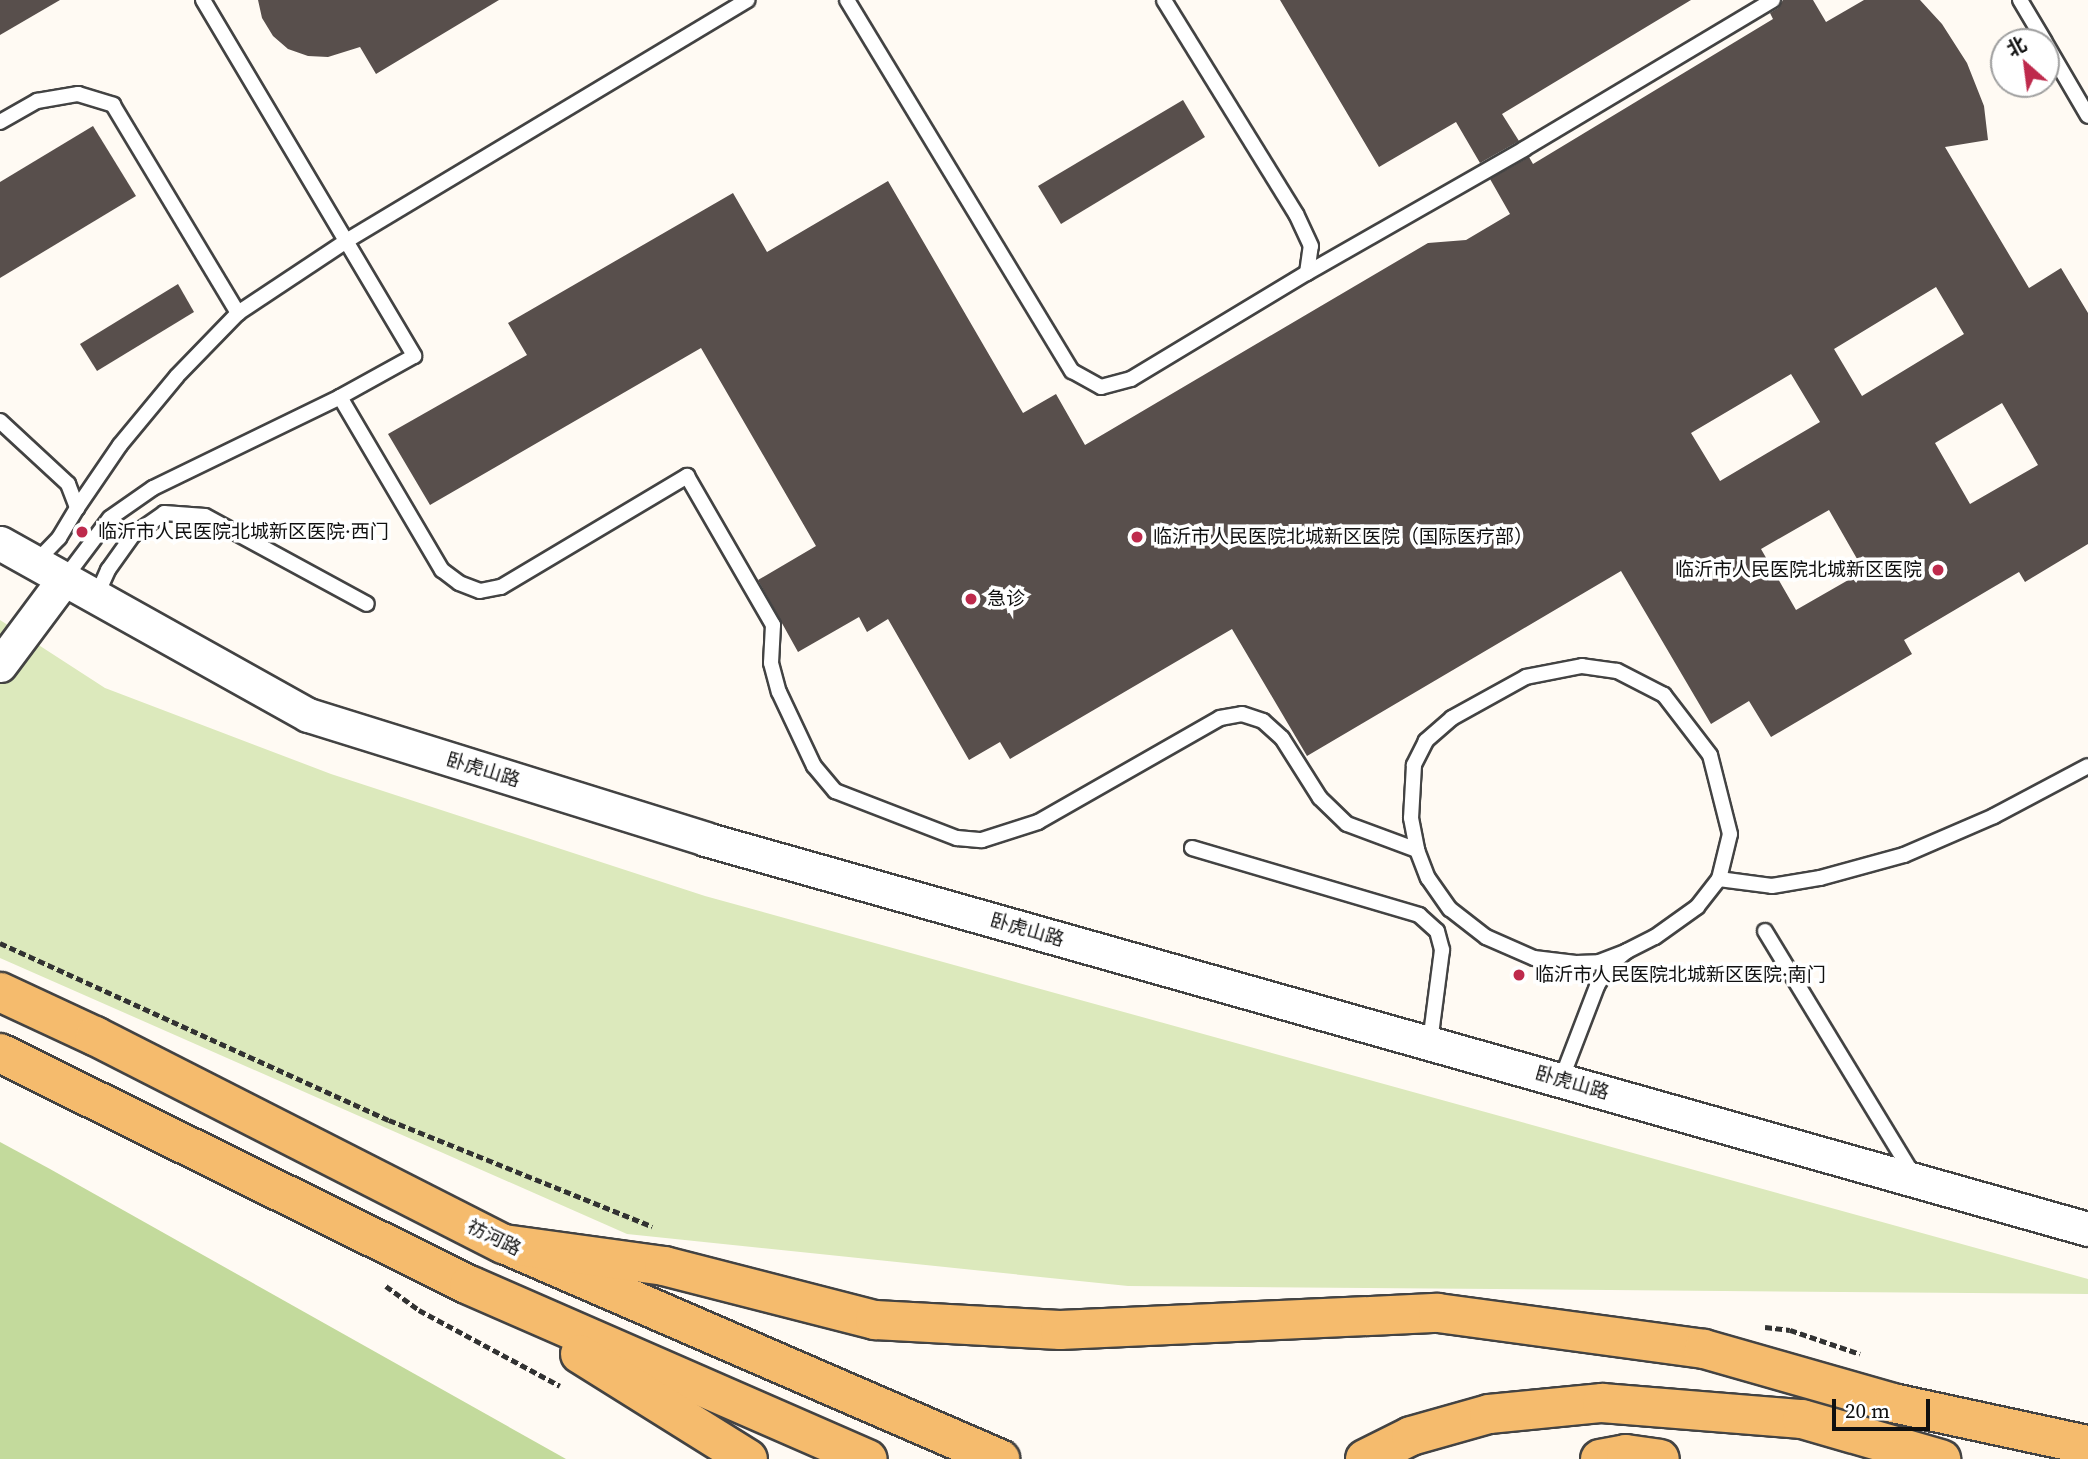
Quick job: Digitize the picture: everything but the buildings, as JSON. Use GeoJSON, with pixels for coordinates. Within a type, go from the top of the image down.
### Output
{"type":"FeatureCollection","features":[{"type":"Feature","properties":{"kind":"main road","name":"祊河路"},"geometry":{"type":"LineString","coordinates":[[0,992],[95,1036],[504,1244],[1000,1459]]}},
{"type":"Feature","properties":{"kind":"main road"},"geometry":{"type":"LineString","coordinates":[[0,1052],[469,1285],[869,1459]]}},
{"type":"Feature","properties":{"kind":"main road"},"geometry":{"type":"LineString","coordinates":[[504,1244],[664,1266],[875,1320],[1060,1330],[1438,1313],[1704,1349],[1893,1403],[2088,1446]]}},
{"type":"Feature","properties":{"kind":"main road"},"geometry":{"type":"LineString","coordinates":[[469,1285],[748,1459]]}},
{"type":"Feature","properties":{"kind":"main road"},"geometry":{"type":"LineString","coordinates":[[1364,1459],[1411,1436],[1489,1413],[1602,1403],[1802,1419],[1941,1459]]}},
{"type":"Feature","properties":{"kind":"main road"},"geometry":{"type":"LineString","coordinates":[[1600,1459],[1626,1454],[1660,1459]]}},
{"type":"Feature","properties":{"kind":"street","name":"卧虎山路"},"geometry":{"type":"LineString","coordinates":[[0,543],[308,715],[705,839],[2088,1229]]}},
{"type":"Feature","properties":{"kind":"street"},"geometry":{"type":"LineString","coordinates":[[0,665],[64,579]]}},
{"type":"Feature","properties":{"kind":"street"},"geometry":{"type":"LineString","coordinates":[[0,975],[95,1036]]}},
{"type":"Feature","properties":{"kind":"lane"},"geometry":{"type":"LineString","coordinates":[[64,579],[110,518],[153,488],[340,397],[414,356],[348,240],[203,0]]}},
{"type":"Feature","properties":{"kind":"lane"},"geometry":{"type":"LineString","coordinates":[[35,563],[59,538],[120,444],[177,376],[238,313],[348,240],[747,0]]}},
{"type":"Feature","properties":{"kind":"lane"},"geometry":{"type":"LineString","coordinates":[[847,0],[1072,371],[1101,387],[1131,379],[1773,0]]}},
{"type":"Feature","properties":{"kind":"lane"},"geometry":{"type":"LineString","coordinates":[[1164,0],[1296,214],[1311,246],[1307,273]]}},
{"type":"Feature","properties":{"kind":"lane"},"geometry":{"type":"LineString","coordinates":[[2020,0],[2036,28]]}},
{"type":"Feature","properties":{"kind":"lane"},"geometry":{"type":"LineString","coordinates":[[2060,68],[2088,116]]}},
{"type":"Feature","properties":{"kind":"lane"},"geometry":{"type":"LineString","coordinates":[[0,122],[37,100],[78,94],[113,105],[238,313]]}},
{"type":"Feature","properties":{"kind":"lane"},"geometry":{"type":"LineString","coordinates":[[340,397],[442,570],[459,583],[480,591],[501,587],[687,476],[773,625],[771,663],[779,692],[814,766],[835,791],[957,838],[982,840],[1038,822],[1220,718],[1242,714],[1263,721],[1282,738],[1320,798],[1347,824],[1417,850]]}},
{"type":"Feature","properties":{"kind":"lane"},"geometry":{"type":"LineString","coordinates":[[0,421],[68,484],[77,508]]}},
{"type":"Feature","properties":{"kind":"lane"},"geometry":{"type":"LineString","coordinates":[[96,597],[108,570],[132,535],[164,513],[205,516],[367,604]]}},
{"type":"Feature","properties":{"kind":"lane"},"geometry":{"type":"LineString","coordinates":[[1582,666],[1617,671],[1664,695],[1710,755],[1730,834],[1720,879],[1697,907],[1655,937],[1627,951],[1599,961],[1576,963],[1534,958],[1486,937],[1450,909],[1428,878],[1417,850],[1411,818],[1414,765],[1426,741],[1452,718],[1526,677],[1582,666]]}},
{"type":"Feature","properties":{"kind":"lane"},"geometry":{"type":"LineString","coordinates":[[1720,879],[1772,886],[1820,878],[1904,855],[1994,816],[2088,766]]}},
{"type":"Feature","properties":{"kind":"lane"},"geometry":{"type":"LineString","coordinates":[[1192,848],[1419,915],[1437,931],[1442,950],[1430,1043]]}},
{"type":"Feature","properties":{"kind":"lane"},"geometry":{"type":"LineString","coordinates":[[1765,931],[1880,1126],[1916,1180]]}},
{"type":"Feature","properties":{"kind":"lane"},"geometry":{"type":"LineString","coordinates":[[1561,1080],[1597,986],[1609,966],[1627,951]]}},
{"type":"Feature","properties":{"kind":"path"},"geometry":{"type":"LineString","coordinates":[[0,943],[389,1120],[657,1228]]}},
{"type":"Feature","properties":{"kind":"path"},"geometry":{"type":"LineString","coordinates":[[1763,1326],[1790,1330],[1867,1356]]}},
{"type":"Feature","properties":{"kind":"green space"},"geometry":{"type":"Polygon","coordinates":[[[0,620],[105,688],[331,774],[705,896],[2088,1279],[2088,1294],[1128,1286],[627,1234],[0,958],[0,620]]]}},
{"type":"Feature","properties":{"kind":"green space"},"geometry":{"type":"Polygon","coordinates":[[[0,1142],[50,1169],[566,1459],[0,1459],[0,1142]]]}},
{"type":"Feature","properties":{"kind":"place","name":"临沂市人民医院北城新区医院·西门"},"geometry":{"type":"Point","coordinates":[82,532]}},
{"type":"Feature","properties":{"kind":"place","name":"临沂市人民医院北城新区医院（国际医疗部）"},"geometry":{"type":"Point","coordinates":[1137,537]}},
{"type":"Feature","properties":{"kind":"place","name":"临沂市人民医院北城新区医院"},"geometry":{"type":"Point","coordinates":[1938,570]}},
{"type":"Feature","properties":{"kind":"place","name":"急诊"},"geometry":{"type":"Point","coordinates":[971,599]}},
{"type":"Feature","properties":{"kind":"place","name":"临沂市人民医院北城新区医院·南门"},"geometry":{"type":"Point","coordinates":[1519,975]}}]}
